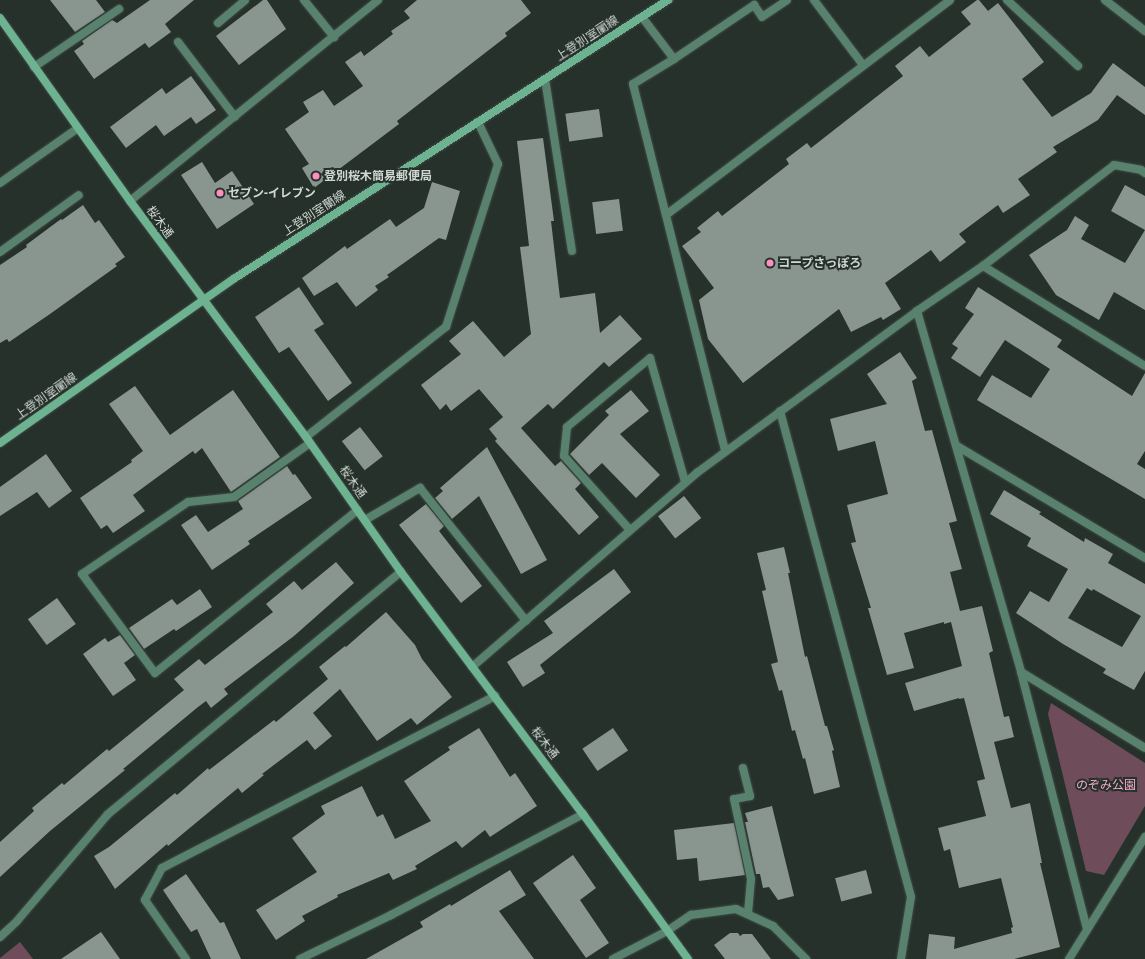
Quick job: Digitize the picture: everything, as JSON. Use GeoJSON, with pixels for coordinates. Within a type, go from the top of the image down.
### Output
{"type":"FeatureCollection","features":[{"type":"Feature","properties":{"kind":"street"},"geometry":{"type":"LineString","coordinates":[[218,23],[245,0]]}},
{"type":"Feature","properties":{"kind":"street"},"geometry":{"type":"LineString","coordinates":[[304,0],[334,37]]}},
{"type":"Feature","properties":{"kind":"street"},"geometry":{"type":"LineString","coordinates":[[130,201],[378,0]]}},
{"type":"Feature","properties":{"kind":"street","name":"上登別室蘭線"},"geometry":{"type":"LineString","coordinates":[[0,443],[203,300],[668,0]]}},
{"type":"Feature","properties":{"kind":"street"},"geometry":{"type":"LineString","coordinates":[[725,452],[633,84],[674,59],[754,5],[762,17],[787,0]]}},
{"type":"Feature","properties":{"kind":"street"},"geometry":{"type":"LineString","coordinates":[[814,0],[863,65]]}},
{"type":"Feature","properties":{"kind":"street"},"geometry":{"type":"LineString","coordinates":[[666,215],[950,0]]}},
{"type":"Feature","properties":{"kind":"street"},"geometry":{"type":"LineString","coordinates":[[1007,0],[1078,66]]}},
{"type":"Feature","properties":{"kind":"street"},"geometry":{"type":"LineString","coordinates":[[1105,0],[1145,31]]}},
{"type":"Feature","properties":{"kind":"street"},"geometry":{"type":"LineString","coordinates":[[34,67],[119,9]]}},
{"type":"Feature","properties":{"kind":"street"},"geometry":{"type":"LineString","coordinates":[[642,17],[674,59]]}},
{"type":"Feature","properties":{"kind":"street","name":"桜木通"},"geometry":{"type":"LineString","coordinates":[[0,18],[130,201],[308,440],[401,572],[583,814],[688,959]]}},
{"type":"Feature","properties":{"kind":"street"},"geometry":{"type":"LineString","coordinates":[[178,42],[235,117]]}},
{"type":"Feature","properties":{"kind":"street"},"geometry":{"type":"LineString","coordinates":[[545,79],[572,251]]}},
{"type":"Feature","properties":{"kind":"street"},"geometry":{"type":"LineString","coordinates":[[358,510],[155,673],[82,574],[188,502],[234,497],[308,440],[446,327],[498,164],[478,122]]}},
{"type":"Feature","properties":{"kind":"street"},"geometry":{"type":"LineString","coordinates":[[0,183],[78,128]]}},
{"type":"Feature","properties":{"kind":"street"},"geometry":{"type":"LineString","coordinates":[[472,667],[685,482],[917,311],[983,266],[1114,165],[1141,170],[1145,173]]}},
{"type":"Feature","properties":{"kind":"street"},"geometry":{"type":"LineString","coordinates":[[0,252],[80,195]]}},
{"type":"Feature","properties":{"kind":"street"},"geometry":{"type":"LineString","coordinates":[[983,266],[1145,366]]}},
{"type":"Feature","properties":{"kind":"street"},"geometry":{"type":"LineString","coordinates":[[917,311],[1021,672],[1087,929]]}},
{"type":"Feature","properties":{"kind":"street"},"geometry":{"type":"LineString","coordinates":[[630,530],[564,456],[567,428],[650,358],[685,482]]}},
{"type":"Feature","properties":{"kind":"street"},"geometry":{"type":"LineString","coordinates":[[780,412],[911,897],[901,959]]}},
{"type":"Feature","properties":{"kind":"street"},"geometry":{"type":"LineString","coordinates":[[957,446],[1145,558]]}},
{"type":"Feature","properties":{"kind":"street"},"geometry":{"type":"LineString","coordinates":[[365,520],[420,488],[526,621]]}},
{"type":"Feature","properties":{"kind":"street"},"geometry":{"type":"LineString","coordinates":[[0,937],[17,921],[108,814],[401,572]]}},
{"type":"Feature","properties":{"kind":"street"},"geometry":{"type":"LineString","coordinates":[[1021,672],[1145,748]]}},
{"type":"Feature","properties":{"kind":"street"},"geometry":{"type":"LineString","coordinates":[[186,959],[145,900],[162,868],[495,696]]}},
{"type":"Feature","properties":{"kind":"street"},"geometry":{"type":"LineString","coordinates":[[743,768],[750,796],[734,799],[751,880],[748,914]]}},
{"type":"Feature","properties":{"kind":"street"},"geometry":{"type":"LineString","coordinates":[[300,959],[391,915],[583,814]]}},
{"type":"Feature","properties":{"kind":"street"},"geometry":{"type":"LineString","coordinates":[[1069,959],[1145,837]]}},
{"type":"Feature","properties":{"kind":"street"},"geometry":{"type":"LineString","coordinates":[[613,959],[667,931],[691,915],[736,909],[773,926],[806,959]]}},
{"type":"Feature","properties":{"kind":"green space","name":"のぞみ公園"},"geometry":{"type":"Polygon","coordinates":[[[1051,703],[1145,763],[1145,806],[1104,875],[1086,871],[1048,714],[1051,703]]]}},
{"type":"Feature","properties":{"kind":"green space"},"geometry":{"type":"Polygon","coordinates":[[[20,942],[33,959],[0,959],[0,958],[20,942]]]}},
{"type":"Feature","properties":{"kind":"building"},"geometry":{"type":"Polygon","coordinates":[[[50,0],[96,0],[105,12],[75,32],[50,0]]]}},
{"type":"Feature","properties":{"kind":"building"},"geometry":{"type":"Polygon","coordinates":[[[150,0],[194,0],[165,24],[171,32],[149,48],[145,43],[94,79],[74,51],[84,44],[82,41],[112,20],[117,23],[150,0]]]}},
{"type":"Feature","properties":{"kind":"building"},"geometry":{"type":"Polygon","coordinates":[[[263,0],[267,0],[286,29],[239,65],[216,36],[263,0]]]}},
{"type":"Feature","properties":{"kind":"building"},"geometry":{"type":"Polygon","coordinates":[[[417,0],[521,0],[531,13],[505,33],[507,36],[397,121],[399,124],[314,188],[302,168],[309,164],[285,129],[309,112],[303,102],[323,90],[334,106],[363,86],[345,62],[361,51],[364,56],[393,34],[391,31],[410,18],[404,11],[417,0]]]}},
{"type":"Feature","properties":{"kind":"building"},"geometry":{"type":"Polygon","coordinates":[[[979,0],[988,11],[998,3],[1044,62],[1022,79],[1052,117],[1091,93],[1113,63],[1145,87],[1145,115],[1117,95],[1098,120],[1053,147],[1057,152],[1018,179],[1030,195],[1003,213],[998,205],[959,234],[966,242],[940,262],[931,250],[885,283],[901,309],[883,320],[881,317],[851,332],[839,309],[743,383],[708,339],[699,300],[714,288],[682,246],[701,232],[697,228],[718,211],[722,216],[789,164],[786,159],[807,143],[811,148],[903,76],[895,66],[920,46],[929,57],[971,24],[961,12],[979,0]]]}},
{"type":"Feature","properties":{"kind":"building"},"geometry":{"type":"Polygon","coordinates":[[[191,76],[216,110],[196,124],[191,117],[164,136],[156,125],[126,148],[110,127],[162,88],[166,94],[191,76]]]}},
{"type":"Feature","properties":{"kind":"building"},"geometry":{"type":"Polygon","coordinates":[[[599,109],[603,137],[569,141],[565,114],[599,109]]]}},
{"type":"Feature","properties":{"kind":"building"},"geometry":{"type":"Polygon","coordinates":[[[543,138],[554,221],[551,221],[560,298],[595,293],[600,333],[620,315],[642,339],[609,367],[604,362],[553,409],[548,404],[521,428],[555,466],[561,461],[581,483],[575,489],[599,517],[579,535],[495,441],[497,439],[489,429],[503,417],[479,389],[451,411],[446,404],[440,410],[421,385],[461,354],[449,341],[473,321],[504,357],[531,334],[520,247],[529,246],[517,141],[543,138]]]}},
{"type":"Feature","properties":{"kind":"building","name":"セブン-イレブン"},"geometry":{"type":"Polygon","coordinates":[[[202,162],[215,183],[232,171],[254,204],[217,229],[181,175],[202,162]]]}},
{"type":"Feature","properties":{"kind":"building"},"geometry":{"type":"Polygon","coordinates":[[[432,182],[460,191],[446,240],[439,238],[387,275],[389,277],[375,286],[378,290],[356,307],[337,282],[314,296],[302,278],[345,246],[347,249],[390,219],[396,227],[424,208],[432,182]]]}},
{"type":"Feature","properties":{"kind":"building"},"geometry":{"type":"Polygon","coordinates":[[[1125,185],[1145,196],[1145,230],[1111,211],[1125,185]]]}},
{"type":"Feature","properties":{"kind":"building"},"geometry":{"type":"Polygon","coordinates":[[[619,199],[623,231],[596,234],[592,202],[619,199]]]}},
{"type":"Feature","properties":{"kind":"building"},"geometry":{"type":"Polygon","coordinates":[[[83,205],[95,223],[99,220],[125,257],[115,264],[117,266],[50,314],[9,342],[7,339],[0,343],[0,265],[27,247],[26,245],[61,219],[62,220],[83,205]]]}},
{"type":"Feature","properties":{"kind":"building"},"geometry":{"type":"Polygon","coordinates":[[[1075,216],[1089,225],[1081,239],[1125,263],[1145,230],[1145,310],[1114,292],[1099,320],[1056,295],[1029,255],[1067,230],[1075,216]]]}},
{"type":"Feature","properties":{"kind":"building"},"geometry":{"type":"Polygon","coordinates":[[[299,287],[324,324],[314,330],[352,383],[328,401],[289,347],[279,353],[255,317],[299,287]]]}},
{"type":"Feature","properties":{"kind":"building"},"geometry":{"type":"Polygon","coordinates":[[[978,287],[1062,340],[1057,347],[1132,396],[1145,373],[1145,451],[1137,464],[1145,469],[1145,499],[977,400],[992,375],[1031,398],[1050,369],[1005,340],[980,377],[951,358],[958,348],[952,344],[974,314],[965,308],[978,287]]]}},
{"type":"Feature","properties":{"kind":"building"},"geometry":{"type":"Polygon","coordinates":[[[900,352],[917,378],[912,381],[925,431],[932,430],[957,521],[949,523],[962,569],[950,572],[960,611],[982,606],[993,651],[989,653],[1004,717],[1009,716],[1014,737],[994,742],[1011,808],[1030,803],[1042,863],[1040,863],[1060,947],[1014,959],[926,959],[929,934],[955,937],[954,949],[1012,933],[1011,928],[1013,927],[1001,878],[959,888],[950,849],[944,851],[938,828],[986,816],[977,781],[985,779],[964,698],[959,698],[914,711],[905,683],[962,666],[951,622],[944,624],[944,622],[904,633],[914,668],[887,675],[868,608],[871,608],[851,543],[856,542],[847,505],[888,494],[875,441],[838,451],[830,419],[887,404],[867,374],[900,352]]]}},
{"type":"Feature","properties":{"kind":"building"},"geometry":{"type":"Polygon","coordinates":[[[135,386],[170,435],[233,390],[280,457],[231,492],[202,448],[195,454],[193,451],[133,495],[145,511],[113,533],[107,525],[101,529],[80,498],[132,462],[131,460],[143,451],[109,404],[135,386]]]}},
{"type":"Feature","properties":{"kind":"building"},"geometry":{"type":"Polygon","coordinates":[[[631,390],[649,411],[620,434],[660,475],[636,498],[602,463],[589,475],[570,454],[609,415],[605,411],[631,390]]]}},
{"type":"Feature","properties":{"kind":"building"},"geometry":{"type":"Polygon","coordinates":[[[360,427],[383,456],[365,470],[342,441],[360,427]]]}},
{"type":"Feature","properties":{"kind":"building"},"geometry":{"type":"Polygon","coordinates":[[[487,447],[547,560],[521,574],[479,496],[452,519],[435,498],[443,491],[440,488],[487,447]]]}},
{"type":"Feature","properties":{"kind":"building"},"geometry":{"type":"Polygon","coordinates":[[[46,454],[72,491],[49,508],[37,492],[0,516],[0,487],[46,454]]]}},
{"type":"Feature","properties":{"kind":"building"},"geometry":{"type":"Polygon","coordinates":[[[287,466],[293,475],[295,474],[312,498],[248,541],[250,544],[212,570],[181,525],[196,515],[208,532],[243,509],[238,501],[287,466]]]}},
{"type":"Feature","properties":{"kind":"building"},"geometry":{"type":"Polygon","coordinates":[[[1004,490],[1041,512],[1039,514],[1084,542],[1085,538],[1113,554],[1108,563],[1145,584],[1145,671],[1134,690],[1103,673],[1106,669],[1063,644],[1016,613],[1030,591],[1049,602],[1068,569],[1027,546],[1031,538],[990,514],[1004,490]],[[1087,588],[1068,618],[1122,647],[1141,616],[1093,589],[1092,591],[1087,588]]]}},
{"type":"Feature","properties":{"kind":"building"},"geometry":{"type":"Polygon","coordinates":[[[684,496],[701,518],[675,538],[658,516],[684,496]]]}},
{"type":"Feature","properties":{"kind":"building"},"geometry":{"type":"Polygon","coordinates":[[[426,504],[444,526],[439,531],[482,586],[461,603],[399,525],[426,504]]]}},
{"type":"Feature","properties":{"kind":"building"},"geometry":{"type":"Polygon","coordinates":[[[784,547],[805,657],[807,656],[825,726],[827,726],[834,750],[832,751],[840,787],[814,794],[805,758],[803,759],[795,730],[792,731],[782,690],[779,691],[771,664],[778,662],[762,591],[766,590],[757,553],[784,547]]]}},
{"type":"Feature","properties":{"kind":"building"},"geometry":{"type":"Polygon","coordinates":[[[336,562],[354,583],[294,636],[224,689],[228,694],[211,708],[206,701],[198,707],[123,769],[125,770],[50,831],[0,877],[0,842],[34,811],[32,808],[62,783],[64,785],[107,749],[109,751],[184,690],[174,679],[199,659],[205,665],[273,612],[266,604],[294,581],[302,590],[336,562]]]}},
{"type":"Feature","properties":{"kind":"building"},"geometry":{"type":"Polygon","coordinates":[[[614,569],[631,592],[540,665],[545,673],[523,687],[507,662],[553,633],[544,621],[614,569]]]}},
{"type":"Feature","properties":{"kind":"building"},"geometry":{"type":"Polygon","coordinates":[[[200,589],[212,607],[176,631],[174,629],[144,649],[129,628],[172,599],[177,605],[200,589]]]}},
{"type":"Feature","properties":{"kind":"building"},"geometry":{"type":"Polygon","coordinates":[[[57,598],[76,624],[47,645],[28,619],[57,598]]]}},
{"type":"Feature","properties":{"kind":"building"},"geometry":{"type":"Polygon","coordinates":[[[386,612],[415,645],[422,659],[452,697],[417,725],[411,718],[377,741],[340,689],[313,713],[332,736],[315,750],[307,740],[262,774],[264,775],[242,793],[238,788],[168,846],[167,844],[115,889],[94,856],[109,847],[175,793],[177,795],[208,768],[209,770],[274,720],[276,722],[328,679],[319,667],[345,646],[346,647],[386,612]]]}},
{"type":"Feature","properties":{"kind":"building"},"geometry":{"type":"Polygon","coordinates":[[[120,635],[135,655],[124,663],[136,680],[113,696],[83,654],[105,638],[108,642],[120,635]]]}},
{"type":"Feature","properties":{"kind":"building"},"geometry":{"type":"Polygon","coordinates":[[[479,728],[510,777],[515,773],[537,806],[490,837],[485,830],[462,848],[456,841],[415,866],[417,869],[393,880],[389,873],[337,895],[338,897],[302,916],[305,921],[276,940],[256,910],[317,872],[292,838],[325,814],[321,806],[362,786],[377,817],[383,814],[395,839],[431,821],[404,781],[450,750],[448,747],[479,728]]]}},
{"type":"Feature","properties":{"kind":"building"},"geometry":{"type":"Polygon","coordinates":[[[613,728],[628,750],[597,771],[582,749],[613,728]]]}},
{"type":"Feature","properties":{"kind":"building"},"geometry":{"type":"Polygon","coordinates":[[[772,806],[794,896],[778,900],[769,887],[763,888],[760,874],[756,874],[745,822],[748,822],[745,813],[772,806]]]}},
{"type":"Feature","properties":{"kind":"building"},"geometry":{"type":"Polygon","coordinates":[[[734,823],[745,875],[699,881],[697,858],[677,860],[674,830],[734,823]]]}},
{"type":"Feature","properties":{"kind":"building"},"geometry":{"type":"Polygon","coordinates":[[[573,855],[596,888],[580,900],[609,943],[586,958],[533,883],[573,855]]]}},
{"type":"Feature","properties":{"kind":"building"},"geometry":{"type":"Polygon","coordinates":[[[510,870],[526,895],[499,911],[534,959],[366,959],[423,927],[420,922],[450,904],[451,906],[510,870]]]}},
{"type":"Feature","properties":{"kind":"building"},"geometry":{"type":"Polygon","coordinates":[[[866,870],[872,893],[841,901],[835,878],[866,870]]]}},
{"type":"Feature","properties":{"kind":"building"},"geometry":{"type":"Polygon","coordinates":[[[186,874],[220,923],[224,922],[241,959],[211,959],[197,929],[191,932],[163,890],[186,874]]]}},
{"type":"Feature","properties":{"kind":"building"},"geometry":{"type":"Polygon","coordinates":[[[101,932],[120,959],[61,959],[101,932]]]}},
{"type":"Feature","properties":{"kind":"building"},"geometry":{"type":"Polygon","coordinates":[[[730,933],[738,933],[740,936],[743,934],[752,934],[771,959],[725,959],[714,945],[730,933]]]}},
{"type":"Feature","properties":{"kind":"place","name":"登別桜木簡易郵便局"},"geometry":{"type":"Point","coordinates":[316,176]}},
{"type":"Feature","properties":{"kind":"place","name":"セブン-イレブン"},"geometry":{"type":"Point","coordinates":[220,193]}},
{"type":"Feature","properties":{"kind":"place","name":"コープさっぽろ"},"geometry":{"type":"Point","coordinates":[770,263]}}]}
